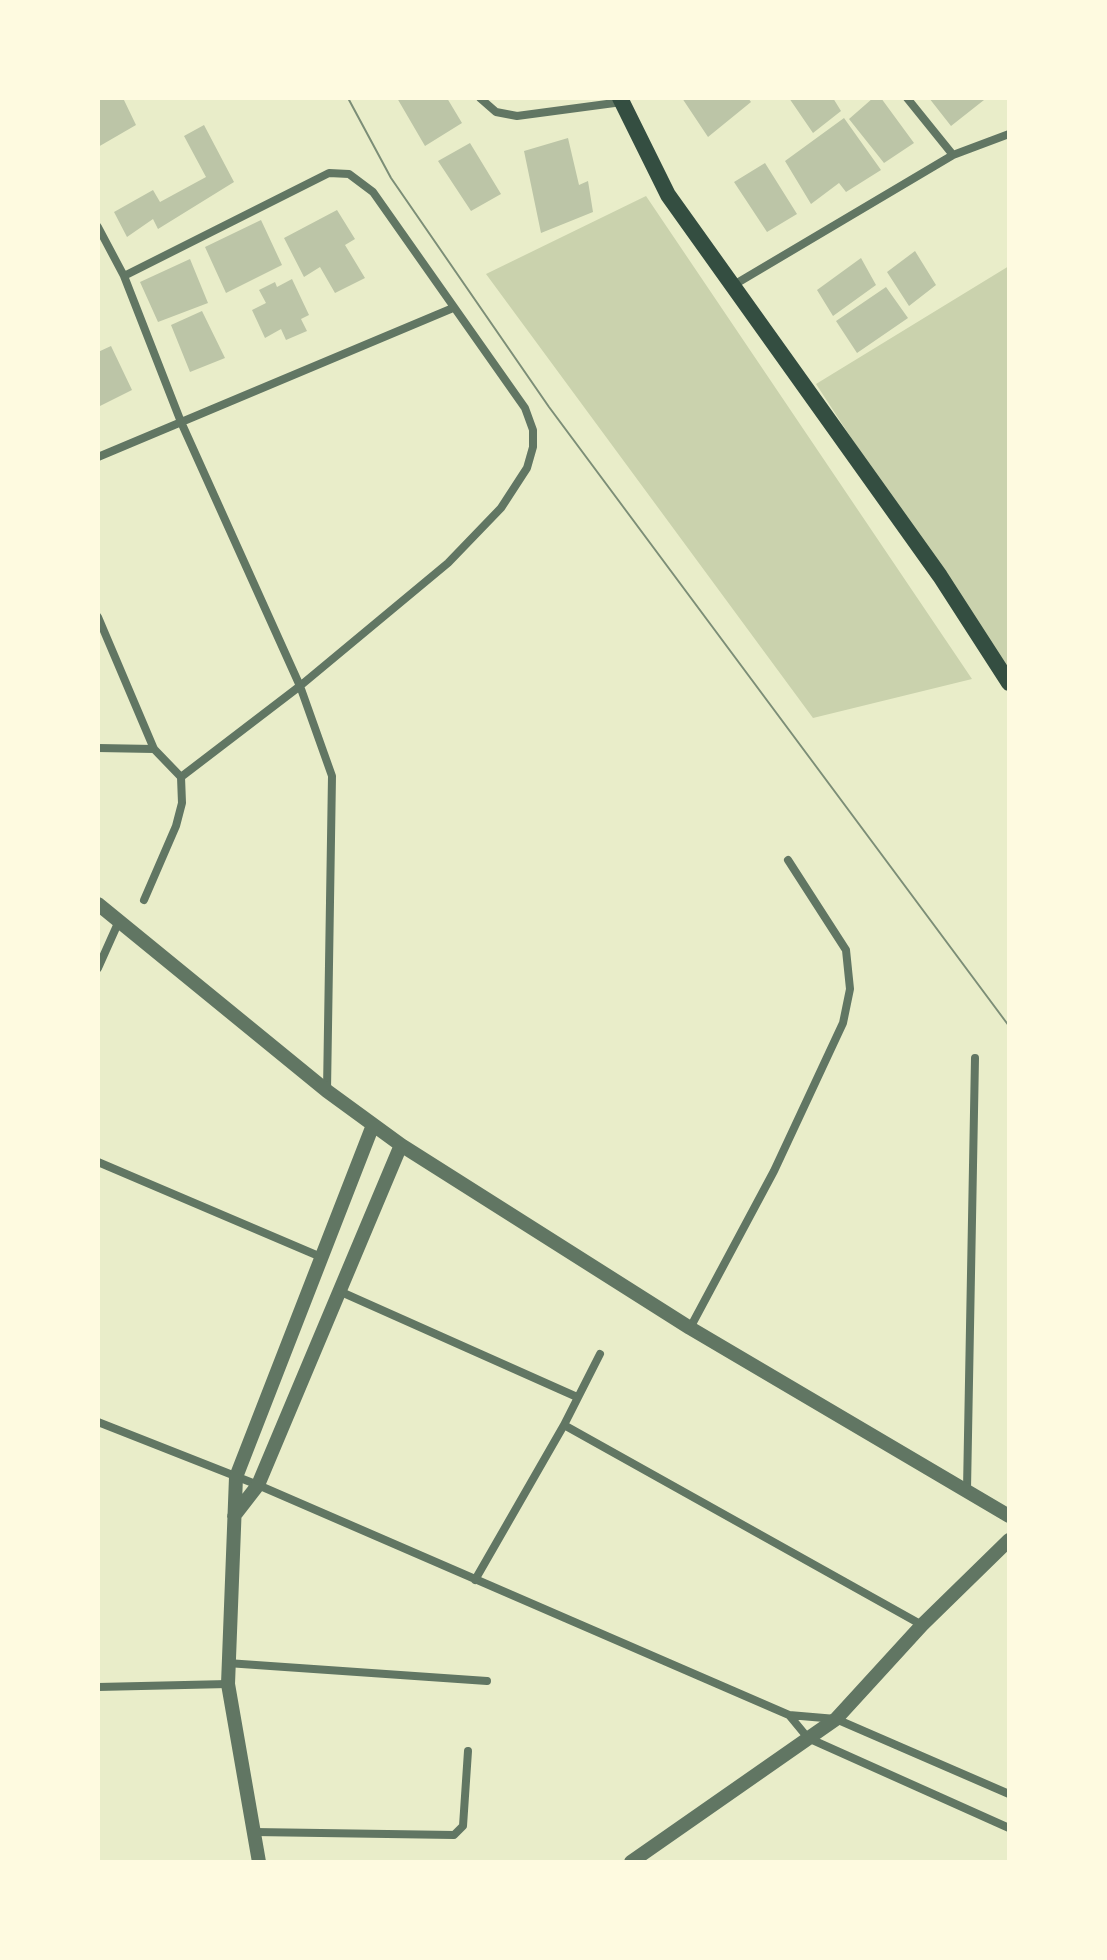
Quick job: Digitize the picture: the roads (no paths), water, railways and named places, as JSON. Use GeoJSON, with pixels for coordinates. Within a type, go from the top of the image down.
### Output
{"type":"FeatureCollection","features":[{"type":"Feature","properties":{"kind":"main road"},"geometry":{"type":"LineString","coordinates":[[621,100],[668,195],[940,576],[1009,683]]}},
{"type":"Feature","properties":{"kind":"street"},"geometry":{"type":"LineString","coordinates":[[480,98],[496,112],[517,116],[621,100]]}},
{"type":"Feature","properties":{"kind":"street"},"geometry":{"type":"LineString","coordinates":[[907,98],[953,155]]}},
{"type":"Feature","properties":{"kind":"street"},"geometry":{"type":"LineString","coordinates":[[732,286],[953,155],[1009,134]]}},
{"type":"Feature","properties":{"kind":"street"},"geometry":{"type":"LineString","coordinates":[[124,276],[329,173],[341,172],[357,178],[373,192],[525,408],[533,430],[527,468],[501,508],[448,563],[300,686],[181,777]]}},
{"type":"Feature","properties":{"kind":"street"},"geometry":{"type":"LineString","coordinates":[[98,227],[124,276],[181,422],[300,686],[332,776],[327,1091]]}},
{"type":"Feature","properties":{"kind":"street"},"geometry":{"type":"LineString","coordinates":[[98,457],[453,308]]}},
{"type":"Feature","properties":{"kind":"street"},"geometry":{"type":"LineString","coordinates":[[98,617],[154,749],[181,777],[182,803],[176,826],[144,900]]}},
{"type":"Feature","properties":{"kind":"street"},"geometry":{"type":"LineString","coordinates":[[98,748],[154,749]]}},
{"type":"Feature","properties":{"kind":"street"},"geometry":{"type":"LineString","coordinates":[[690,1328],[774,1171],[843,1023],[850,989],[846,950],[788,860]]}},
{"type":"Feature","properties":{"kind":"street"},"geometry":{"type":"LineString","coordinates":[[98,904],[327,1091],[401,1145],[690,1328],[1009,1516]]}},
{"type":"Feature","properties":{"kind":"street"},"geometry":{"type":"LineString","coordinates":[[98,968],[119,921]]}},
{"type":"Feature","properties":{"kind":"street"},"geometry":{"type":"LineString","coordinates":[[967,1489],[975,1058]]}},
{"type":"Feature","properties":{"kind":"street"},"geometry":{"type":"LineString","coordinates":[[259,1862],[228,1684],[236,1477],[373,1125]]}},
{"type":"Feature","properties":{"kind":"street"},"geometry":{"type":"LineString","coordinates":[[234,1516],[258,1485],[401,1145]]}},
{"type":"Feature","properties":{"kind":"street"},"geometry":{"type":"LineString","coordinates":[[98,1162],[321,1257]]}},
{"type":"Feature","properties":{"kind":"street"},"geometry":{"type":"LineString","coordinates":[[339,1291],[577,1397]]}},
{"type":"Feature","properties":{"kind":"street"},"geometry":{"type":"LineString","coordinates":[[475,1580],[564,1425],[600,1354]]}},
{"type":"Feature","properties":{"kind":"street"},"geometry":{"type":"LineString","coordinates":[[98,1422],[258,1485],[789,1715],[836,1719],[1009,1794]]}},
{"type":"Feature","properties":{"kind":"street"},"geometry":{"type":"LineString","coordinates":[[564,1425],[922,1625]]}},
{"type":"Feature","properties":{"kind":"street"},"geometry":{"type":"LineString","coordinates":[[631,1862],[836,1719],[922,1625],[1009,1540]]}},
{"type":"Feature","properties":{"kind":"street"},"geometry":{"type":"LineString","coordinates":[[227,1663],[487,1681]]}},
{"type":"Feature","properties":{"kind":"street"},"geometry":{"type":"LineString","coordinates":[[98,1687],[228,1684]]}},
{"type":"Feature","properties":{"kind":"street"},"geometry":{"type":"LineString","coordinates":[[789,1715],[808,1738],[1009,1828]]}},
{"type":"Feature","properties":{"kind":"street"},"geometry":{"type":"LineString","coordinates":[[254,1832],[454,1835],[463,1826],[468,1751]]}},
{"type":"Feature","properties":{"kind":"street"},"geometry":{"type":"LineString","coordinates":[[631,1862],[640,1862]]}},
{"type":"Feature","properties":{"kind":"tram line"},"geometry":{"type":"LineString","coordinates":[[348,98],[391,178],[549,407],[1009,1026]]}}]}
